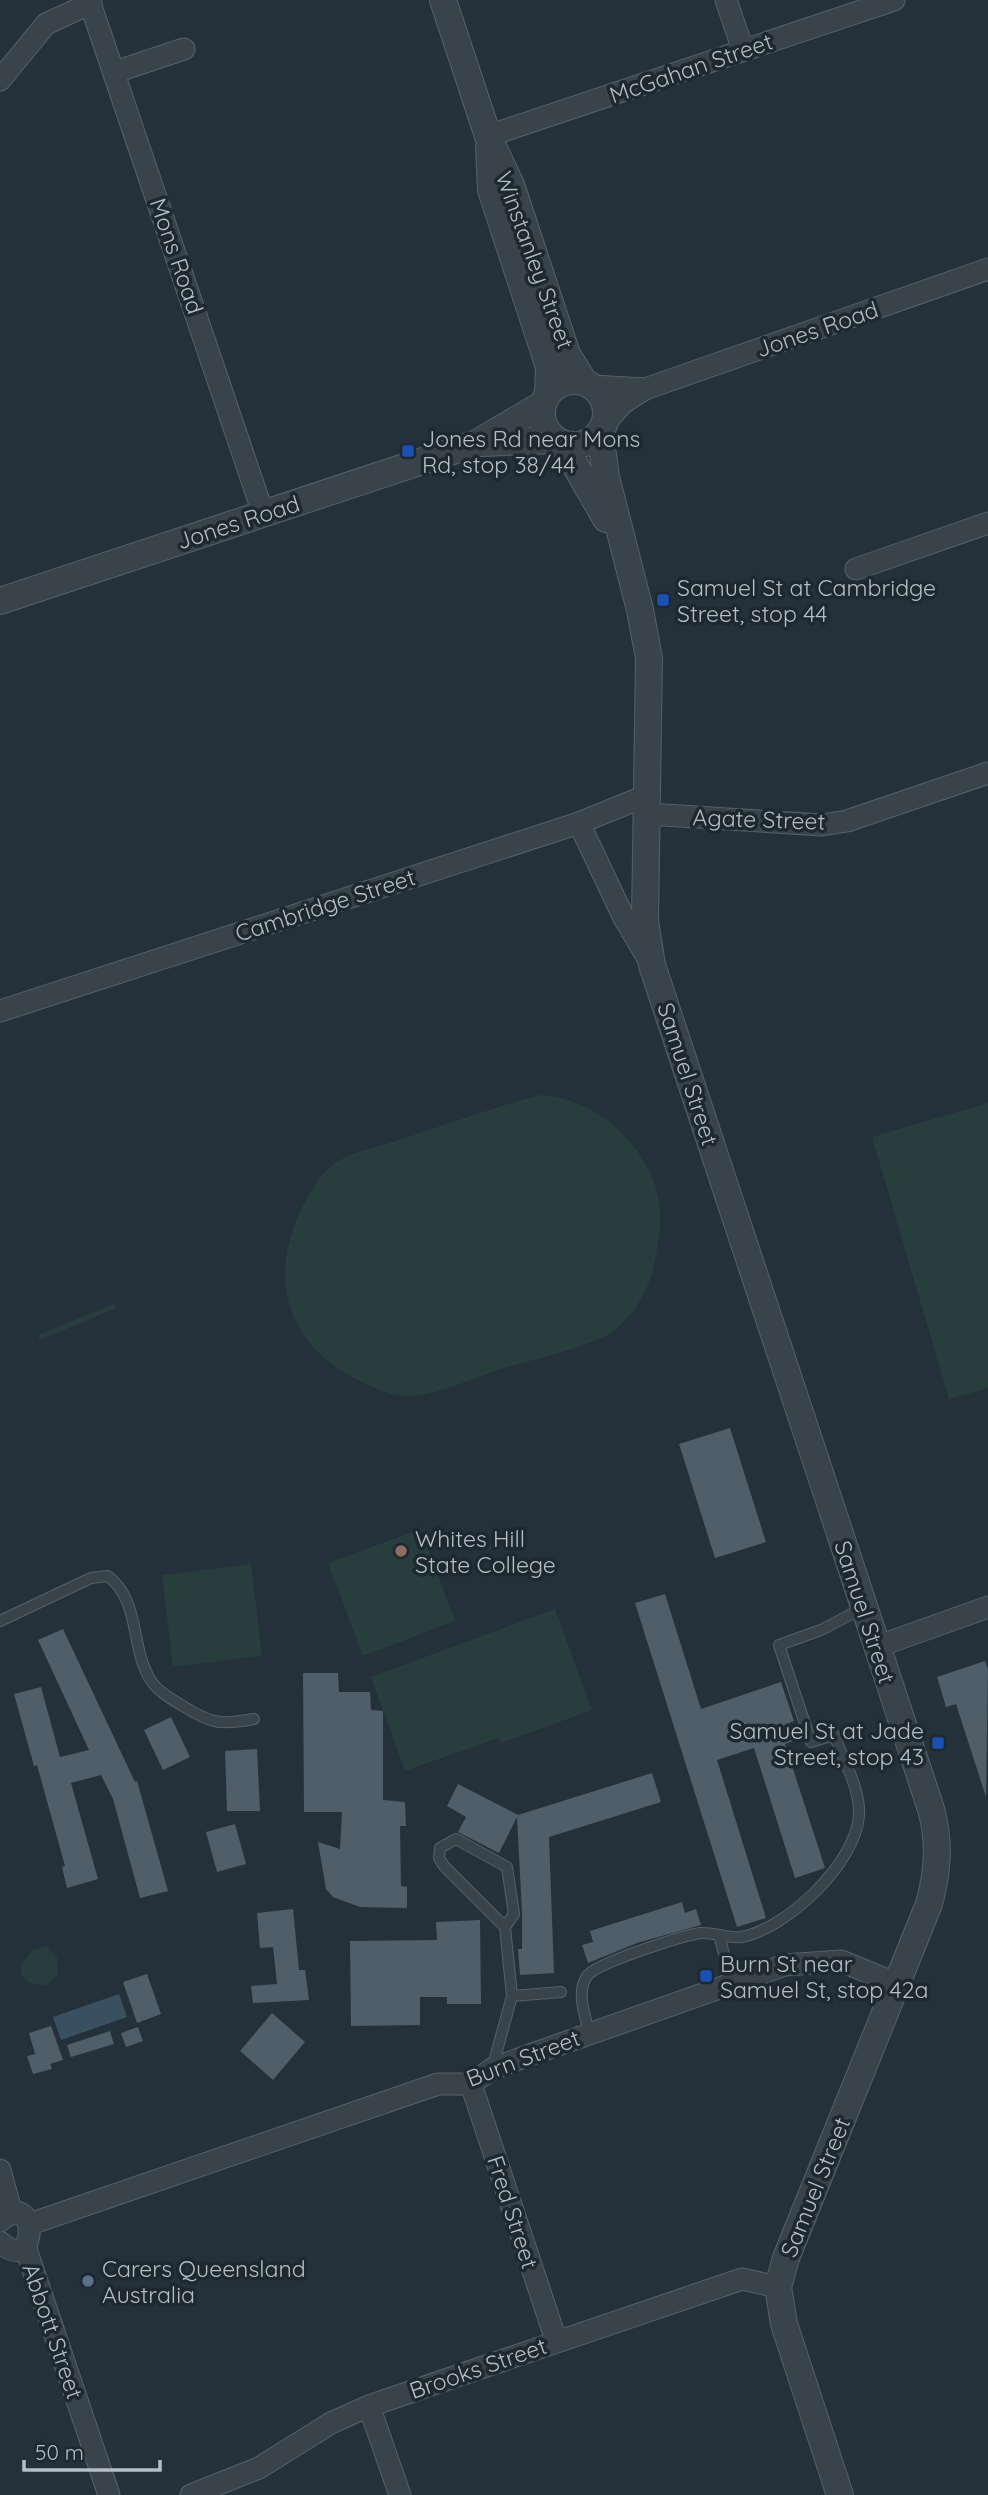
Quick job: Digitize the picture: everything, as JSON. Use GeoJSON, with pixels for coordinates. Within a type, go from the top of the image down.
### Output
{"type":"FeatureCollection","features":[{"type":"Feature","properties":{"kind":"street","name":"Winstanley Street"},"geometry":{"type":"LineString","coordinates":[[443,0],[488,136],[511,185],[567,354],[588,384]]}},
{"type":"Feature","properties":{"kind":"street"},"geometry":{"type":"LineString","coordinates":[[726,0],[743,50]]}},
{"type":"Feature","properties":{"kind":"street","name":"McGahan Street"},"geometry":{"type":"LineString","coordinates":[[488,136],[894,0]]}},
{"type":"Feature","properties":{"kind":"street"},"geometry":{"type":"LineString","coordinates":[[0,80],[46,24],[90,2]]}},
{"type":"Feature","properties":{"kind":"street","name":"Mons Road"},"geometry":{"type":"LineString","coordinates":[[90,2],[263,513]]}},
{"type":"Feature","properties":{"kind":"street"},"geometry":{"type":"LineString","coordinates":[[115,72],[184,48]]}},
{"type":"Feature","properties":{"kind":"street","name":"Winstanley Street"},"geometry":{"type":"LineString","coordinates":[[488,136],[491,190],[549,367],[546,399]]}},
{"type":"Feature","properties":{"kind":"street","name":"Jones Road"},"geometry":{"type":"LineString","coordinates":[[603,427],[622,403],[645,389],[988,269]]}},
{"type":"Feature","properties":{"kind":"street"},"geometry":{"type":"LineString","coordinates":[[565,382],[588,384],[601,396],[606,409],[603,427],[584,444],[559,442],[543,424],[546,399],[565,382]]}},
{"type":"Feature","properties":{"kind":"street","name":"Jones Road"},"geometry":{"type":"LineString","coordinates":[[588,384],[645,389]]}},
{"type":"Feature","properties":{"kind":"street","name":"Jones Road"},"geometry":{"type":"LineString","coordinates":[[0,601],[477,443],[546,399]]}},
{"type":"Feature","properties":{"kind":"street","name":"Samuel Street"},"geometry":{"type":"LineString","coordinates":[[603,427],[606,477],[640,610],[649,658],[645,921],[652,965],[863,1608],[932,1809],[937,1842],[938,1866],[929,1904],[786,2258],[778,2287],[784,2324],[841,2495]]}},
{"type":"Feature","properties":{"kind":"street","name":"Jones Road"},"geometry":{"type":"LineString","coordinates":[[477,443],[559,442]]}},
{"type":"Feature","properties":{"kind":"street","name":"Samuel Street"},"geometry":{"type":"LineString","coordinates":[[559,442],[623,551]]}},
{"type":"Feature","properties":{"kind":"street"},"geometry":{"type":"LineString","coordinates":[[856,569],[988,523]]}},
{"type":"Feature","properties":{"kind":"street","name":"Agate Street"},"geometry":{"type":"LineString","coordinates":[[648,804],[822,825],[847,821],[988,773]]}},
{"type":"Feature","properties":{"kind":"street","name":"Cambridge Street"},"geometry":{"type":"LineString","coordinates":[[0,1012],[579,823],[648,804]]}},
{"type":"Feature","properties":{"kind":"street","name":"Samuel Street"},"geometry":{"type":"LineString","coordinates":[[579,823],[624,918],[652,965]]}},
{"type":"Feature","properties":{"kind":"street"},"geometry":{"type":"LineString","coordinates":[[876,1647],[988,1607]]}},
{"type":"Feature","properties":{"kind":"street","name":"Burn Street"},"geometry":{"type":"LineString","coordinates":[[14,2220],[438,2084],[471,2084],[492,2069],[589,2032],[785,1965],[841,1961],[897,1984]]}},
{"type":"Feature","properties":{"kind":"street","name":"Fred Street"},"geometry":{"type":"LineString","coordinates":[[471,2084],[556,2340]]}},
{"type":"Feature","properties":{"kind":"street"},"geometry":{"type":"LineString","coordinates":[[0,2170],[14,2220],[31,2236],[25,2246],[14,2249],[0,2242]]}},
{"type":"Feature","properties":{"kind":"street","name":"Abbott Street"},"geometry":{"type":"LineString","coordinates":[[25,2246],[109,2495]]}},
{"type":"Feature","properties":{"kind":"street","name":"Brooks Street"},"geometry":{"type":"LineString","coordinates":[[191,2495],[232,2488],[331,2423],[369,2406],[556,2340],[742,2279],[778,2287]]}},
{"type":"Feature","properties":{"kind":"street"},"geometry":{"type":"LineString","coordinates":[[369,2406],[400,2495]]}},
{"type":"Feature","properties":{"kind":"lane"},"geometry":{"type":"LineString","coordinates":[[0,1621],[91,1578],[108,1576],[118,1584],[130,1608],[149,1677],[158,1689],[201,1717],[222,1724],[254,1719]]}},
{"type":"Feature","properties":{"kind":"lane"},"geometry":{"type":"LineString","coordinates":[[589,2032],[581,2000],[582,1987],[586,1977],[600,1964],[701,1933],[739,1938],[767,1927],[826,1882],[850,1845],[859,1818],[852,1784],[834,1735],[811,1742],[779,1645],[821,1630],[863,1608]]}},
{"type":"Feature","properties":{"kind":"lane"},"geometry":{"type":"LineString","coordinates":[[492,2069],[512,1996],[505,1927],[444,1866],[439,1858],[440,1848],[448,1842],[456,1839],[507,1867],[514,1914],[505,1927]]}},
{"type":"Feature","properties":{"kind":"lane"},"geometry":{"type":"LineString","coordinates":[[719,1935],[732,1984]]}},
{"type":"Feature","properties":{"kind":"lane"},"geometry":{"type":"LineString","coordinates":[[512,1996],[561,1992]]}},
{"type":"Feature","properties":{"kind":"green space"},"geometry":{"type":"Polygon","coordinates":[[[541,1095],[561,1098],[599,1115],[631,1143],[652,1178],[658,1197],[660,1221],[655,1261],[640,1300],[628,1318],[612,1332],[590,1343],[501,1369],[452,1387],[415,1396],[384,1392],[331,1364],[313,1347],[299,1327],[290,1307],[286,1284],[286,1261],[291,1237],[300,1212],[319,1180],[334,1164],[357,1153],[541,1095]]]}},
{"type":"Feature","properties":{"kind":"green space"},"geometry":{"type":"Polygon","coordinates":[[[988,1103],[988,1388],[949,1399],[872,1137],[988,1103]]]}},
{"type":"Feature","properties":{"kind":"green space"},"geometry":{"type":"Polygon","coordinates":[[[114,1304],[116,1308],[40,1340],[38,1335],[114,1304]]]}},
{"type":"Feature","properties":{"kind":"green space"},"geometry":{"type":"Polygon","coordinates":[[[421,1529],[455,1621],[363,1656],[328,1563],[421,1529]]]}},
{"type":"Feature","properties":{"kind":"green space"},"geometry":{"type":"Polygon","coordinates":[[[251,1564],[262,1656],[173,1667],[162,1575],[251,1564]]]}},
{"type":"Feature","properties":{"kind":"green space"},"geometry":{"type":"Polygon","coordinates":[[[555,1609],[592,1710],[501,1743],[498,1738],[405,1771],[371,1677],[555,1609]]]}},
{"type":"Feature","properties":{"kind":"green space"},"geometry":{"type":"Polygon","coordinates":[[[47,1946],[57,1957],[58,1975],[46,1985],[29,1983],[21,1975],[21,1964],[33,1950],[47,1946]]]}},
{"type":"Feature","properties":{"kind":"water"},"geometry":{"type":"Polygon","coordinates":[[[119,1994],[127,2017],[61,2040],[53,2017],[119,1994]]]}},
{"type":"Feature","properties":{"kind":"building"},"geometry":{"type":"Polygon","coordinates":[[[730,1428],[766,1542],[715,1558],[679,1444],[730,1428]]]}},
{"type":"Feature","properties":{"kind":"building"},"geometry":{"type":"Polygon","coordinates":[[[665,1594],[701,1709],[781,1682],[794,1721],[789,1723],[795,1740],[785,1744],[825,1868],[795,1878],[754,1748],[717,1760],[766,1918],[737,1927],[635,1603],[665,1594]]]}},
{"type":"Feature","properties":{"kind":"building"},"geometry":{"type":"Polygon","coordinates":[[[63,1629],[135,1782],[137,1781],[168,1891],[140,1898],[113,1799],[101,1775],[71,1783],[98,1879],[67,1888],[62,1867],[65,1866],[14,1694],[41,1687],[60,1757],[89,1750],[38,1640],[63,1629]]]}},
{"type":"Feature","properties":{"kind":"building"},"geometry":{"type":"Polygon","coordinates":[[[985,1661],[988,1669],[986,1797],[956,1704],[946,1707],[937,1677],[985,1661]]]}},
{"type":"Feature","properties":{"kind":"building"},"geometry":{"type":"Polygon","coordinates":[[[303,1673],[338,1673],[339,1692],[370,1692],[371,1710],[383,1711],[383,1800],[405,1802],[406,1826],[400,1826],[401,1886],[407,1887],[407,1908],[360,1907],[333,1897],[326,1889],[318,1842],[340,1849],[342,1812],[304,1812],[303,1673]]]}},
{"type":"Feature","properties":{"kind":"building"},"geometry":{"type":"Polygon","coordinates":[[[171,1717],[190,1757],[163,1770],[144,1730],[171,1717]]]}},
{"type":"Feature","properties":{"kind":"building"},"geometry":{"type":"Polygon","coordinates":[[[257,1749],[260,1811],[227,1811],[225,1751],[257,1749]]]}},
{"type":"Feature","properties":{"kind":"building"},"geometry":{"type":"Polygon","coordinates":[[[652,1773],[661,1802],[549,1837],[554,1973],[520,1975],[518,1949],[522,1949],[522,1913],[517,1817],[499,1853],[458,1832],[466,1817],[447,1806],[458,1784],[518,1815],[652,1773]]]}},
{"type":"Feature","properties":{"kind":"building"},"geometry":{"type":"Polygon","coordinates":[[[235,1824],[246,1864],[217,1872],[206,1832],[235,1824]]]}},
{"type":"Feature","properties":{"kind":"building"},"geometry":{"type":"Polygon","coordinates":[[[682,1902],[685,1913],[696,1909],[701,1925],[637,1943],[588,1963],[582,1945],[593,1942],[590,1931],[682,1902]]]}},
{"type":"Feature","properties":{"kind":"building"},"geometry":{"type":"Polygon","coordinates":[[[293,1909],[299,1970],[305,1970],[309,2000],[253,2003],[251,1986],[277,1984],[273,1947],[260,1948],[257,1913],[293,1909]]]}},
{"type":"Feature","properties":{"kind":"building"},"geometry":{"type":"Polygon","coordinates":[[[480,1920],[481,2004],[447,2004],[447,1997],[420,1997],[420,2025],[351,2026],[350,1941],[437,1940],[436,1922],[480,1920]]]}},
{"type":"Feature","properties":{"kind":"building"},"geometry":{"type":"Polygon","coordinates":[[[147,1974],[161,2014],[137,2023],[123,1982],[147,1974]]]}},
{"type":"Feature","properties":{"kind":"building"},"geometry":{"type":"Polygon","coordinates":[[[272,2013],[305,2042],[273,2080],[240,2051],[272,2013]]]}},
{"type":"Feature","properties":{"kind":"building"},"geometry":{"type":"Polygon","coordinates":[[[51,2026],[63,2060],[50,2064],[52,2069],[33,2074],[27,2056],[35,2054],[29,2033],[51,2026]]]}},
{"type":"Feature","properties":{"kind":"building"},"geometry":{"type":"Polygon","coordinates":[[[138,2027],[143,2041],[126,2047],[121,2033],[138,2027]]]}},
{"type":"Feature","properties":{"kind":"building"},"geometry":{"type":"Polygon","coordinates":[[[110,2031],[114,2044],[71,2057],[67,2045],[110,2031]]]}},
{"type":"Feature","properties":{"kind":"place","name":"Jones Rd near Mons Rd, stop 38/44"},"geometry":{"type":"Point","coordinates":[408,451]}},
{"type":"Feature","properties":{"kind":"place","name":"Samuel St at Cambridge Street, stop 44"},"geometry":{"type":"Point","coordinates":[663,600]}},
{"type":"Feature","properties":{"kind":"place","name":"Whites Hill State College"},"geometry":{"type":"Point","coordinates":[401,1551]}},
{"type":"Feature","properties":{"kind":"place","name":"Samuel St at Jade Street, stop 43"},"geometry":{"type":"Point","coordinates":[938,1743]}},
{"type":"Feature","properties":{"kind":"place","name":"Burn St near Samuel St, stop 42a"},"geometry":{"type":"Point","coordinates":[706,1976]}},
{"type":"Feature","properties":{"kind":"place","name":"Carers Queensland Australia"},"geometry":{"type":"Point","coordinates":[88,2281]}}]}
